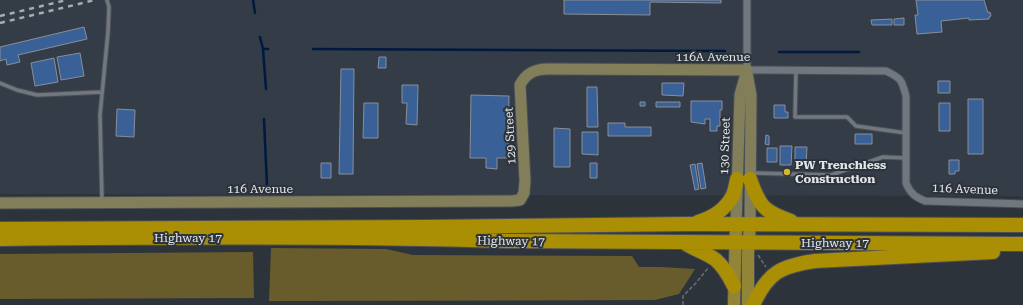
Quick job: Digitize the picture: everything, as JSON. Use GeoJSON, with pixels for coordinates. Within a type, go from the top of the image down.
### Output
{"type":"FeatureCollection","features":[{"type":"Feature","properties":{"kind":"highway"},"geometry":{"type":"LineString","coordinates":[[689,224],[708,219],[724,208],[746,177],[764,208],[774,215],[799,224]]}},
{"type":"Feature","properties":{"kind":"highway","name":"Highway 17"},"geometry":{"type":"LineString","coordinates":[[0,229],[689,224],[742,239]]}},
{"type":"Feature","properties":{"kind":"highway","name":"Highway 17"},"geometry":{"type":"LineString","coordinates":[[742,239],[750,224],[1023,225]]}},
{"type":"Feature","properties":{"kind":"highway"},"geometry":{"type":"LineString","coordinates":[[507,241],[554,235],[680,233],[742,239]]}},
{"type":"Feature","properties":{"kind":"highway","name":"Highway 17"},"geometry":{"type":"LineString","coordinates":[[0,240],[258,238],[682,242],[742,239],[1023,244]]}},
{"type":"Feature","properties":{"kind":"highway"},"geometry":{"type":"LineString","coordinates":[[682,242],[716,260],[726,271],[734,286]]}},
{"type":"Feature","properties":{"kind":"highway"},"geometry":{"type":"LineString","coordinates":[[753,305],[767,280],[772,275],[787,267],[803,263],[816,261],[965,254],[1023,249]]}},
{"type":"Feature","properties":{"kind":"main road"},"geometry":{"type":"LineString","coordinates":[[734,305],[734,286],[742,239]]}},
{"type":"Feature","properties":{"kind":"main road"},"geometry":{"type":"LineString","coordinates":[[742,239],[748,305]]}},
{"type":"Feature","properties":{"kind":"street","name":"130 Street"},"geometry":{"type":"LineString","coordinates":[[747,0],[747,70],[740,95],[750,224]]}},
{"type":"Feature","properties":{"kind":"street","name":"116A Avenue"},"geometry":{"type":"LineString","coordinates":[[529,73],[540,69],[886,71],[896,76],[903,83],[906,96],[906,133]]}},
{"type":"Feature","properties":{"kind":"street","name":"129 Street"},"geometry":{"type":"LineString","coordinates":[[520,200],[524,193],[525,181],[520,85],[529,73]]}},
{"type":"Feature","properties":{"kind":"street"},"geometry":{"type":"LineString","coordinates":[[906,133],[906,158]]}},
{"type":"Feature","properties":{"kind":"street","name":"116 Avenue"},"geometry":{"type":"LineString","coordinates":[[906,158],[906,183],[910,191],[917,198],[925,201],[1023,204]]}},
{"type":"Feature","properties":{"kind":"street","name":"130 Street"},"geometry":{"type":"LineString","coordinates":[[742,239],[746,177]]}},
{"type":"Feature","properties":{"kind":"street","name":"116 Avenue"},"geometry":{"type":"LineString","coordinates":[[0,203],[500,202],[520,200]]}},
{"type":"Feature","properties":{"kind":"lane"},"geometry":{"type":"LineString","coordinates":[[102,203],[100,115],[108,32],[109,7],[107,0]]}},
{"type":"Feature","properties":{"kind":"lane"},"geometry":{"type":"LineString","coordinates":[[796,71],[795,117],[847,117],[856,126],[906,133]]}},
{"type":"Feature","properties":{"kind":"lane"},"geometry":{"type":"LineString","coordinates":[[0,83],[21,92],[37,94],[102,92]]}},
{"type":"Feature","properties":{"kind":"lane"},"geometry":{"type":"LineString","coordinates":[[746,177],[831,175],[883,157],[906,158]]}},
{"type":"Feature","properties":{"kind":"path"},"geometry":{"type":"LineString","coordinates":[[742,239],[769,270]]}},
{"type":"Feature","properties":{"kind":"path"},"geometry":{"type":"LineString","coordinates":[[683,305],[683,296],[711,264]]}},
{"type":"Feature","properties":{"kind":"shaded area"},"geometry":{"type":"Polygon","coordinates":[[[0,0],[1023,0],[1023,196],[0,194],[0,0]]]}},
{"type":"Feature","properties":{"kind":"shaded area"},"geometry":{"type":"Polygon","coordinates":[[[271,248],[386,249],[413,255],[632,256],[639,267],[695,269],[679,294],[655,300],[269,301],[271,248]]]}},
{"type":"Feature","properties":{"kind":"shaded area"},"geometry":{"type":"Polygon","coordinates":[[[253,252],[254,298],[0,299],[0,254],[253,252]]]}},
{"type":"Feature","properties":{"kind":"building"},"geometry":{"type":"Polygon","coordinates":[[[564,0],[721,0],[721,3],[650,2],[650,15],[564,14],[564,0]]]}},
{"type":"Feature","properties":{"kind":"building"},"geometry":{"type":"Polygon","coordinates":[[[916,0],[984,0],[988,13],[990,12],[991,16],[989,19],[969,20],[969,18],[941,21],[942,32],[917,34],[915,15],[918,15],[916,0]]]}},
{"type":"Feature","properties":{"kind":"building"},"geometry":{"type":"Polygon","coordinates":[[[904,18],[904,25],[894,25],[894,19],[904,18]]]}},
{"type":"Feature","properties":{"kind":"building"},"geometry":{"type":"Polygon","coordinates":[[[892,19],[892,25],[872,25],[871,20],[892,19]]]}},
{"type":"Feature","properties":{"kind":"building"},"geometry":{"type":"Polygon","coordinates":[[[84,27],[87,39],[18,55],[20,62],[7,65],[6,59],[0,61],[0,47],[84,27]]]}},
{"type":"Feature","properties":{"kind":"building"},"geometry":{"type":"Polygon","coordinates":[[[80,53],[84,76],[61,80],[57,57],[80,53]]]}},
{"type":"Feature","properties":{"kind":"building"},"geometry":{"type":"Polygon","coordinates":[[[379,57],[386,57],[386,68],[378,68],[379,57]]]}},
{"type":"Feature","properties":{"kind":"building"},"geometry":{"type":"Polygon","coordinates":[[[54,58],[58,82],[35,86],[31,63],[54,58]]]}},
{"type":"Feature","properties":{"kind":"building"},"geometry":{"type":"Polygon","coordinates":[[[341,69],[354,69],[353,174],[339,174],[341,69]]]}},
{"type":"Feature","properties":{"kind":"building"},"geometry":{"type":"Polygon","coordinates":[[[938,81],[950,81],[950,93],[938,93],[938,81]]]}},
{"type":"Feature","properties":{"kind":"building"},"geometry":{"type":"Polygon","coordinates":[[[662,83],[684,83],[683,96],[662,95],[662,83]]]}},
{"type":"Feature","properties":{"kind":"building"},"geometry":{"type":"Polygon","coordinates":[[[402,85],[418,85],[417,125],[406,124],[407,103],[402,103],[402,85]]]}},
{"type":"Feature","properties":{"kind":"building"},"geometry":{"type":"Polygon","coordinates":[[[587,87],[597,87],[598,127],[587,127],[587,87]]]}},
{"type":"Feature","properties":{"kind":"building"},"geometry":{"type":"Polygon","coordinates":[[[471,95],[509,96],[508,158],[497,158],[497,169],[486,168],[486,158],[470,158],[471,95]]]}},
{"type":"Feature","properties":{"kind":"building"},"geometry":{"type":"Polygon","coordinates":[[[968,99],[983,99],[983,154],[968,154],[968,99]]]}},
{"type":"Feature","properties":{"kind":"building"},"geometry":{"type":"Polygon","coordinates":[[[691,101],[722,101],[722,110],[720,110],[720,126],[717,126],[717,131],[710,131],[710,119],[705,119],[705,124],[691,122],[691,101]]]}},
{"type":"Feature","properties":{"kind":"building"},"geometry":{"type":"Polygon","coordinates":[[[640,102],[645,102],[645,106],[640,106],[640,102]]]}},
{"type":"Feature","properties":{"kind":"building"},"geometry":{"type":"Polygon","coordinates":[[[656,102],[680,102],[680,107],[656,107],[656,102]]]}},
{"type":"Feature","properties":{"kind":"building"},"geometry":{"type":"Polygon","coordinates":[[[364,103],[378,103],[378,138],[363,138],[364,103]]]}},
{"type":"Feature","properties":{"kind":"building"},"geometry":{"type":"Polygon","coordinates":[[[939,103],[950,103],[950,131],[939,131],[939,103]]]}},
{"type":"Feature","properties":{"kind":"building"},"geometry":{"type":"Polygon","coordinates":[[[774,105],[785,105],[785,112],[788,112],[788,118],[774,118],[774,105]]]}},
{"type":"Feature","properties":{"kind":"building"},"geometry":{"type":"Polygon","coordinates":[[[117,109],[135,110],[134,137],[116,136],[117,109]]]}},
{"type":"Feature","properties":{"kind":"building"},"geometry":{"type":"Polygon","coordinates":[[[608,123],[625,123],[625,127],[651,127],[651,136],[608,136],[608,123]]]}},
{"type":"Feature","properties":{"kind":"building"},"geometry":{"type":"Polygon","coordinates":[[[554,128],[570,129],[570,167],[554,167],[554,128]]]}},
{"type":"Feature","properties":{"kind":"building"},"geometry":{"type":"Polygon","coordinates":[[[582,132],[598,132],[598,155],[582,154],[582,132]]]}},
{"type":"Feature","properties":{"kind":"building"},"geometry":{"type":"Polygon","coordinates":[[[855,134],[872,134],[872,144],[855,144],[855,134]]]}},
{"type":"Feature","properties":{"kind":"building"},"geometry":{"type":"Polygon","coordinates":[[[766,135],[769,136],[769,145],[765,144],[766,135]]]}},
{"type":"Feature","properties":{"kind":"building"},"geometry":{"type":"Polygon","coordinates":[[[780,146],[792,146],[791,165],[780,165],[780,146]]]}},
{"type":"Feature","properties":{"kind":"building"},"geometry":{"type":"Polygon","coordinates":[[[795,147],[807,147],[806,166],[795,166],[795,147]]]}},
{"type":"Feature","properties":{"kind":"building"},"geometry":{"type":"Polygon","coordinates":[[[767,148],[777,148],[777,162],[767,162],[767,148]]]}},
{"type":"Feature","properties":{"kind":"building"},"geometry":{"type":"Polygon","coordinates":[[[949,160],[959,160],[959,171],[955,171],[955,174],[949,174],[949,160]]]}},
{"type":"Feature","properties":{"kind":"building"},"geometry":{"type":"Polygon","coordinates":[[[321,163],[331,163],[331,178],[321,178],[321,163]]]}},
{"type":"Feature","properties":{"kind":"building"},"geometry":{"type":"Polygon","coordinates":[[[590,163],[597,163],[597,178],[590,178],[590,163]]]}},
{"type":"Feature","properties":{"kind":"building"},"geometry":{"type":"Polygon","coordinates":[[[702,163],[706,188],[701,189],[697,164],[702,163]]]}},
{"type":"Feature","properties":{"kind":"building"},"geometry":{"type":"Polygon","coordinates":[[[695,164],[699,189],[695,190],[690,165],[695,164]]]}},
{"type":"Feature","properties":{"kind":"waterway"},"geometry":{"type":"LineString","coordinates":[[253,0],[255,13]]}},
{"type":"Feature","properties":{"kind":"waterway"},"geometry":{"type":"LineString","coordinates":[[260,37],[263,49],[268,49]]}},
{"type":"Feature","properties":{"kind":"waterway"},"geometry":{"type":"LineString","coordinates":[[263,49],[266,89]]}},
{"type":"Feature","properties":{"kind":"waterway"},"geometry":{"type":"LineString","coordinates":[[313,49],[725,51]]}},
{"type":"Feature","properties":{"kind":"waterway"},"geometry":{"type":"LineString","coordinates":[[779,52],[859,52]]}},
{"type":"Feature","properties":{"kind":"waterway"},"geometry":{"type":"LineString","coordinates":[[264,119],[267,186]]}},
{"type":"Feature","properties":{"kind":"railway"},"geometry":{"type":"LineString","coordinates":[[0,16],[67,0]]}},
{"type":"Feature","properties":{"kind":"railway"},"geometry":{"type":"LineString","coordinates":[[0,23],[95,0]]}},
{"type":"Feature","properties":{"kind":"place","name":"PW Trenchless Construction"},"geometry":{"type":"Point","coordinates":[787,172]}}]}
